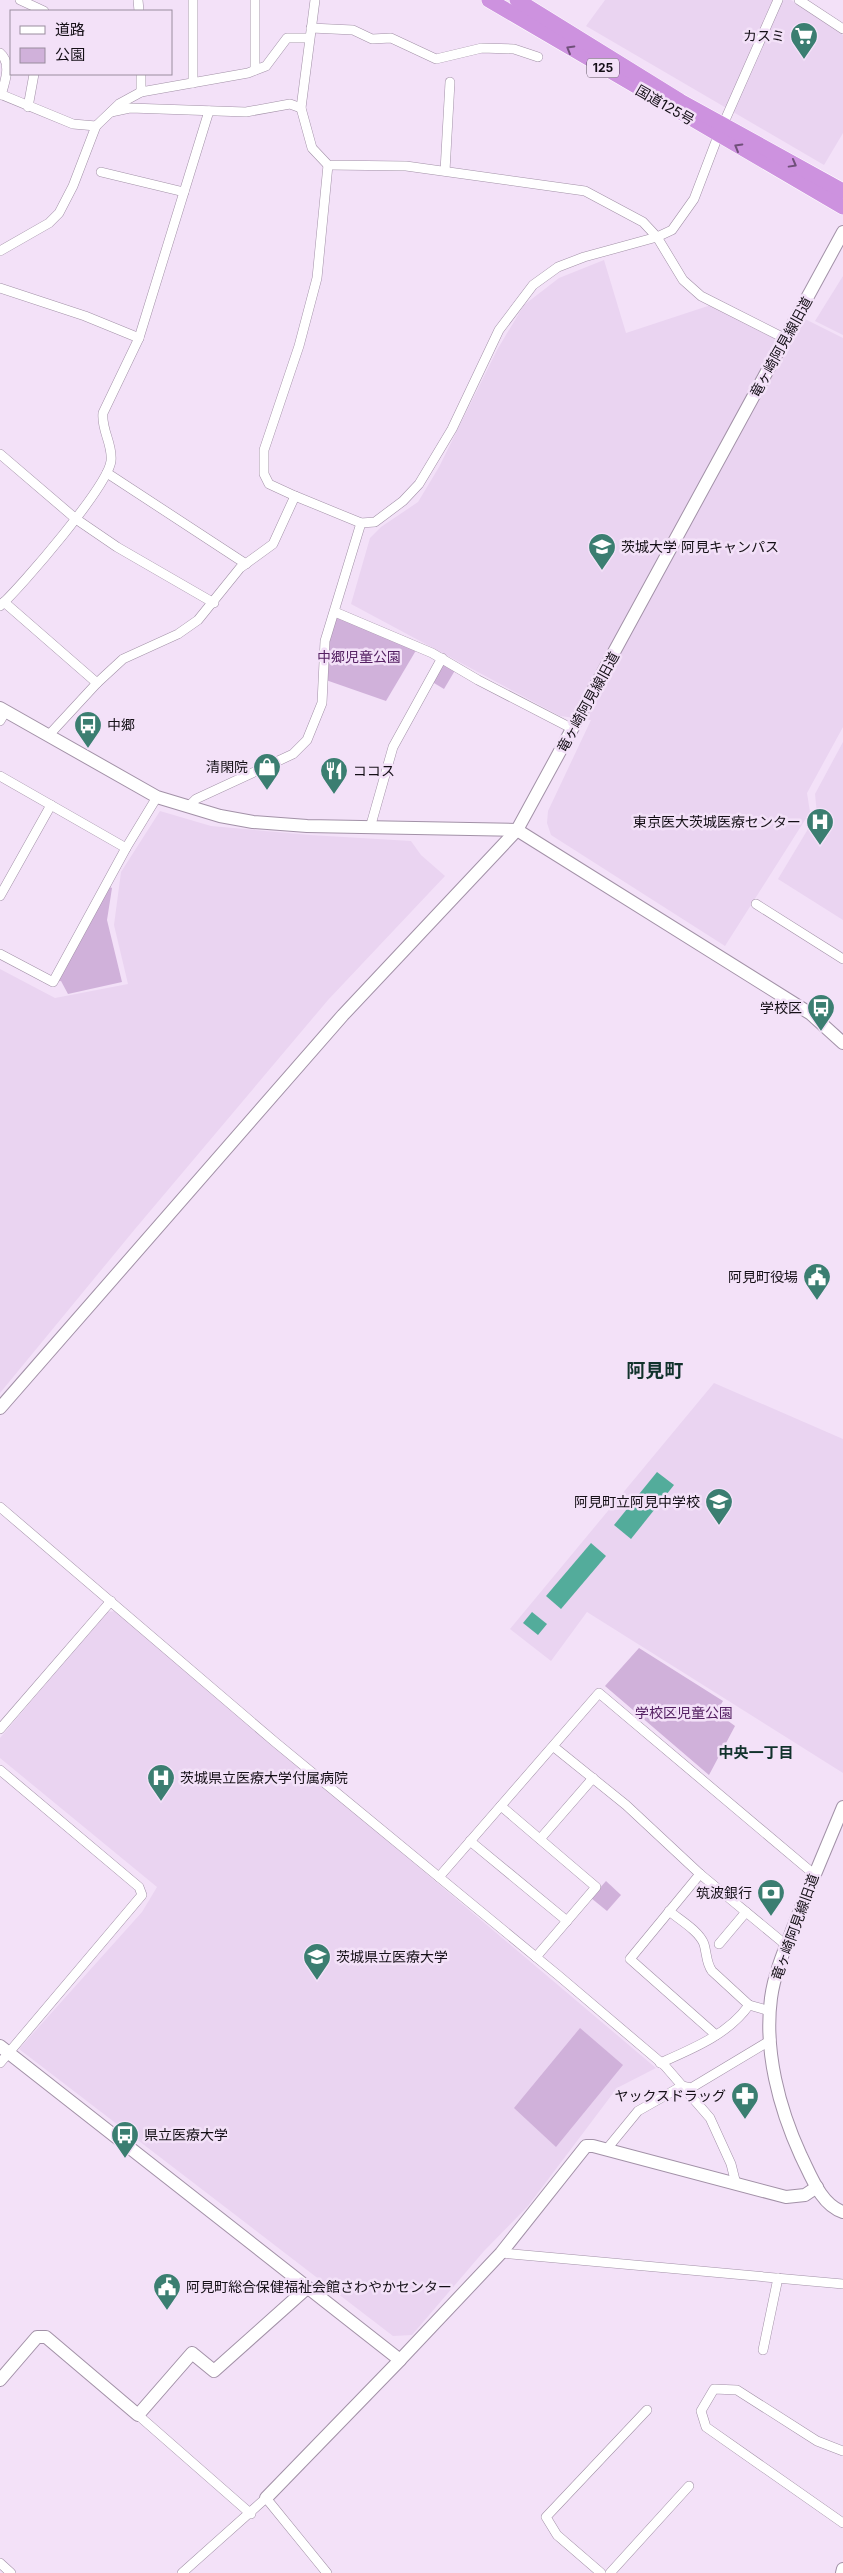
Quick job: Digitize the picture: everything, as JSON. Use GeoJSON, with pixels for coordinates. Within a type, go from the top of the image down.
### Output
{"type":"FeatureCollection","features":[{"type":"Feature","properties":{"kind":"highway","name":"国道125号"},"geometry":{"type":"LineString","coordinates":[[489,0],[720,130],[843,191]]}},
{"type":"Feature","properties":{"kind":"highway","name":"国道125号"},"geometry":{"type":"LineString","coordinates":[[516,0],[843,207]]}},
{"type":"Feature","properties":{"kind":"street"},"geometry":{"type":"LineString","coordinates":[[20,0],[42,10]]}},
{"type":"Feature","properties":{"kind":"street"},"geometry":{"type":"LineString","coordinates":[[193,0],[193,83]]}},
{"type":"Feature","properties":{"kind":"street"},"geometry":{"type":"LineString","coordinates":[[255,0],[255,70]]}},
{"type":"Feature","properties":{"kind":"street"},"geometry":{"type":"LineString","coordinates":[[315,0],[301,108],[312,148],[328,164],[406,166],[585,191],[643,222],[657,237],[683,280],[702,296],[786,339]]}},
{"type":"Feature","properties":{"kind":"street"},"geometry":{"type":"LineString","coordinates":[[328,164],[317,278],[299,346],[264,450],[264,474],[269,484],[295,496],[360,523],[375,522],[403,501],[419,484],[452,429],[499,330],[533,285],[558,267],[584,257],[657,237],[672,230],[694,199],[720,130],[778,0]]}},
{"type":"Feature","properties":{"kind":"street"},"geometry":{"type":"LineString","coordinates":[[799,0],[843,29]]}},
{"type":"Feature","properties":{"kind":"street"},"geometry":{"type":"LineString","coordinates":[[311,28],[353,30],[372,39],[391,38],[436,59],[482,48],[514,48],[538,57]]}},
{"type":"Feature","properties":{"kind":"street"},"geometry":{"type":"LineString","coordinates":[[0,251],[49,223],[60,213],[73,186],[96,126],[120,104],[141,92],[255,70],[266,66],[287,38],[309,38]]}},
{"type":"Feature","properties":{"kind":"street"},"geometry":{"type":"LineString","coordinates":[[0,53],[4,57],[7,76],[1,94],[73,124],[96,126]]}},
{"type":"Feature","properties":{"kind":"street"},"geometry":{"type":"LineString","coordinates":[[28,106],[34,75]]}},
{"type":"Feature","properties":{"kind":"street"},"geometry":{"type":"LineString","coordinates":[[141,75],[141,92]]}},
{"type":"Feature","properties":{"kind":"street"},"geometry":{"type":"LineString","coordinates":[[445,171],[450,82]]}},
{"type":"Feature","properties":{"kind":"street"},"geometry":{"type":"LineString","coordinates":[[109,113],[130,108],[246,112],[290,104],[301,108]]}},
{"type":"Feature","properties":{"kind":"street"},"geometry":{"type":"LineString","coordinates":[[97,683],[2,604],[76,518],[107,473],[111,456],[109,442],[102,422],[104,413],[140,338],[209,111]]}},
{"type":"Feature","properties":{"kind":"street"},"geometry":{"type":"LineString","coordinates":[[102,172],[184,192]]}},
{"type":"Feature","properties":{"kind":"street","name":"竜ヶ崎阿見線旧道"},"geometry":{"type":"LineString","coordinates":[[0,1408],[337,1023],[517,830],[843,232]]}},
{"type":"Feature","properties":{"kind":"street"},"geometry":{"type":"LineString","coordinates":[[0,288],[85,316],[140,338]]}},
{"type":"Feature","properties":{"kind":"street"},"geometry":{"type":"LineString","coordinates":[[0,454],[76,518],[116,546],[214,603]]}},
{"type":"Feature","properties":{"kind":"street"},"geometry":{"type":"LineString","coordinates":[[107,473],[246,564]]}},
{"type":"Feature","properties":{"kind":"street"},"geometry":{"type":"LineString","coordinates":[[48,736],[97,683],[123,659],[178,634],[198,620],[246,564],[273,544],[295,496]]}},
{"type":"Feature","properties":{"kind":"street"},"geometry":{"type":"LineString","coordinates":[[188,807],[196,799],[293,754],[306,740],[322,703],[325,641],[360,523]]}},
{"type":"Feature","properties":{"kind":"street"},"geometry":{"type":"LineString","coordinates":[[335,612],[442,658],[478,680],[573,729]]}},
{"type":"Feature","properties":{"kind":"street"},"geometry":{"type":"LineString","coordinates":[[370,828],[393,747],[442,658]]}},
{"type":"Feature","properties":{"kind":"street"},"geometry":{"type":"LineString","coordinates":[[2,713],[48,736],[157,798],[253,822],[370,828],[517,830],[811,1014],[843,1043]]}},
{"type":"Feature","properties":{"kind":"street"},"geometry":{"type":"LineString","coordinates":[[0,776],[126,848]]}},
{"type":"Feature","properties":{"kind":"street"},"geometry":{"type":"LineString","coordinates":[[0,954],[53,982],[126,848],[157,798]]}},
{"type":"Feature","properties":{"kind":"street"},"geometry":{"type":"LineString","coordinates":[[0,896],[51,805]]}},
{"type":"Feature","properties":{"kind":"street"},"geometry":{"type":"LineString","coordinates":[[756,904],[843,959]]}},
{"type":"Feature","properties":{"kind":"street"},"geometry":{"type":"LineString","coordinates":[[0,1507],[275,1742],[439,1876],[660,2062],[716,2129],[731,2164],[736,2184]]}},
{"type":"Feature","properties":{"kind":"street"},"geometry":{"type":"LineString","coordinates":[[0,1729],[111,1601]]}},
{"type":"Feature","properties":{"kind":"street"},"geometry":{"type":"LineString","coordinates":[[439,1876],[554,1747],[599,1693],[815,1875]]}},
{"type":"Feature","properties":{"kind":"street"},"geometry":{"type":"LineString","coordinates":[[554,1747],[626,1805],[700,1874],[786,1945]]}},
{"type":"Feature","properties":{"kind":"street"},"geometry":{"type":"LineString","coordinates":[[0,1770],[139,1887],[142,1895],[3,2054],[400,2360]]}},
{"type":"Feature","properties":{"kind":"street"},"geometry":{"type":"LineString","coordinates":[[540,1839],[593,1778]]}},
{"type":"Feature","properties":{"kind":"street"},"geometry":{"type":"LineString","coordinates":[[500,1806],[596,1887],[536,1957]]}},
{"type":"Feature","properties":{"kind":"street","name":"竜ヶ崎阿見線旧道"},"geometry":{"type":"LineString","coordinates":[[843,1806],[786,1945],[774,1983],[770,2011],[771,2040],[781,2103],[796,2145],[817,2187],[830,2205],[843,2212]]}},
{"type":"Feature","properties":{"kind":"street"},"geometry":{"type":"LineString","coordinates":[[470,1841],[567,1921]]}},
{"type":"Feature","properties":{"kind":"street"},"geometry":{"type":"LineString","coordinates":[[700,1874],[630,1958],[716,2035]]}},
{"type":"Feature","properties":{"kind":"street"},"geometry":{"type":"LineString","coordinates":[[669,1911],[698,1936],[704,1944],[708,1965],[712,1971],[749,2005],[770,2011]]}},
{"type":"Feature","properties":{"kind":"street"},"geometry":{"type":"LineString","coordinates":[[718,1944],[746,1912]]}},
{"type":"Feature","properties":{"kind":"street"},"geometry":{"type":"LineString","coordinates":[[660,2062],[716,2035],[740,2018],[749,2005]]}},
{"type":"Feature","properties":{"kind":"street"},"geometry":{"type":"LineString","coordinates":[[606,2150],[638,2111],[682,2086],[691,2088],[771,2040]]}},
{"type":"Feature","properties":{"kind":"street"},"geometry":{"type":"LineString","coordinates":[[182,2573],[251,2514],[501,2254],[586,2146],[786,2197],[805,2195],[817,2187]]}},
{"type":"Feature","properties":{"kind":"street"},"geometry":{"type":"LineString","coordinates":[[501,2254],[843,2284]]}},
{"type":"Feature","properties":{"kind":"street"},"geometry":{"type":"LineString","coordinates":[[763,2350],[778,2278]]}},
{"type":"Feature","properties":{"kind":"street"},"geometry":{"type":"LineString","coordinates":[[138,2415],[192,2353],[214,2372],[307,2288]]}},
{"type":"Feature","properties":{"kind":"street"},"geometry":{"type":"LineString","coordinates":[[0,2380],[37,2337],[46,2337],[251,2514]]}},
{"type":"Feature","properties":{"kind":"street"},"geometry":{"type":"LineString","coordinates":[[843,2451],[817,2441],[737,2390],[714,2389],[701,2411],[706,2427],[843,2523]]}},
{"type":"Feature","properties":{"kind":"street"},"geometry":{"type":"LineString","coordinates":[[601,2573],[558,2535],[546,2517],[647,2410]]}},
{"type":"Feature","properties":{"kind":"street"},"geometry":{"type":"LineString","coordinates":[[610,2573],[689,2486]]}},
{"type":"Feature","properties":{"kind":"street"},"geometry":{"type":"LineString","coordinates":[[266,2498],[327,2573]]}},
{"type":"Feature","properties":{"kind":"street"},"geometry":{"type":"LineString","coordinates":[[0,2563],[12,2573]]}},
{"type":"Feature","properties":{"kind":"street"},"geometry":{"type":"LineString","coordinates":[[842,2573],[843,2569]]}},
{"type":"Feature","properties":{"kind":"shaded area"},"geometry":{"type":"Polygon","coordinates":[[[605,0],[791,0],[843,35],[843,133],[824,165],[586,26],[605,0]]]}},
{"type":"Feature","properties":{"kind":"shaded area","name":"茨城大学 阿見キャンパス"},"geometry":{"type":"Polygon","coordinates":[[[604,260],[626,333],[714,304],[788,346],[803,318],[843,338],[843,727],[807,793],[810,812],[725,946],[551,835],[547,823],[548,811],[591,720],[560,716],[351,604],[370,538],[381,527],[418,502],[439,467],[497,350],[524,305],[559,278],[604,260]]]}},
{"type":"Feature","properties":{"kind":"shaded area"},"geometry":{"type":"Polygon","coordinates":[[[843,276],[843,335],[815,321],[843,276]]]}},
{"type":"Feature","properties":{"kind":"shaded area","name":"東京医大茨城医療センター"},"geometry":{"type":"Polygon","coordinates":[[[843,742],[843,920],[778,879],[817,814],[815,794],[843,742]]]}},
{"type":"Feature","properties":{"kind":"shaded area"},"geometry":{"type":"Polygon","coordinates":[[[160,811],[211,826],[310,835],[411,841],[421,855],[445,876],[328,1000],[0,1393],[0,969],[55,998],[128,984],[114,925],[121,872],[160,811]]]}},
{"type":"Feature","properties":{"kind":"shaded area","name":"阿見町立阿見中学校"},"geometry":{"type":"Polygon","coordinates":[[[714,1383],[843,1439],[843,1773],[587,1612],[551,1661],[510,1629],[714,1383]]]}},
{"type":"Feature","properties":{"kind":"shaded area"},"geometry":{"type":"Polygon","coordinates":[[[657,1472],[674,1485],[631,1539],[614,1525],[657,1472]]]}},
{"type":"Feature","properties":{"kind":"shaded area"},"geometry":{"type":"Polygon","coordinates":[[[591,1543],[606,1556],[561,1609],[546,1596],[591,1543]]]}},
{"type":"Feature","properties":{"kind":"shaded area","name":"茨城県立医療大学"},"geometry":{"type":"Polygon","coordinates":[[[116,1611],[656,2068],[617,2088],[528,2206],[484,2251],[412,2335],[393,2336],[19,2049],[142,1912],[157,1887],[0,1758],[0,1738],[107,1612],[116,1611]]]}},
{"type":"Feature","properties":{"kind":"shaded area"},"geometry":{"type":"Polygon","coordinates":[[[532,1612],[547,1624],[538,1635],[523,1623],[532,1612]]]}},
{"type":"Feature","properties":{"kind":"green space","name":"中郷児童公園"},"geometry":{"type":"Polygon","coordinates":[[[335,612],[418,647],[386,701],[323,679],[325,641],[335,612]]]}},
{"type":"Feature","properties":{"kind":"green space"},"geometry":{"type":"Polygon","coordinates":[[[442,658],[457,667],[444,689],[429,680],[442,658]]]}},
{"type":"Feature","properties":{"kind":"green space"},"geometry":{"type":"Polygon","coordinates":[[[107,886],[112,888],[107,920],[122,982],[68,994],[61,981],[54,982],[107,886]]]}},
{"type":"Feature","properties":{"kind":"green space","name":"学校区児童公園"},"geometry":{"type":"Polygon","coordinates":[[[639,1648],[723,1701],[716,1712],[735,1726],[709,1775],[605,1686],[639,1648]]]}},
{"type":"Feature","properties":{"kind":"green space"},"geometry":{"type":"Polygon","coordinates":[[[606,1881],[621,1895],[607,1911],[591,1898],[606,1881]]]}},
{"type":"Feature","properties":{"kind":"green space"},"geometry":{"type":"Polygon","coordinates":[[[580,2028],[623,2065],[556,2147],[514,2108],[580,2028]]]}},
{"type":"Feature","properties":{"kind":"place","name":"カスミ"},"geometry":{"type":"Point","coordinates":[804,60]}},
{"type":"Feature","properties":{"kind":"place","name":"茨城大学 阿見キャンパス"},"geometry":{"type":"Point","coordinates":[602,571]}},
{"type":"Feature","properties":{"kind":"place","name":"中郷"},"geometry":{"type":"Point","coordinates":[88,749]}},
{"type":"Feature","properties":{"kind":"place","name":"清閑院"},"geometry":{"type":"Point","coordinates":[267,791]}},
{"type":"Feature","properties":{"kind":"place","name":"ココス"},"geometry":{"type":"Point","coordinates":[334,795]}},
{"type":"Feature","properties":{"kind":"place","name":"東京医大茨城医療センター"},"geometry":{"type":"Point","coordinates":[820,846]}},
{"type":"Feature","properties":{"kind":"place","name":"学校区"},"geometry":{"type":"Point","coordinates":[821,1032]}},
{"type":"Feature","properties":{"kind":"place","name":"阿見町役場"},"geometry":{"type":"Point","coordinates":[817,1301]}},
{"type":"Feature","properties":{"kind":"place","name":"阿見町立阿見中学校"},"geometry":{"type":"Point","coordinates":[719,1526]}},
{"type":"Feature","properties":{"kind":"place","name":"茨城県立医療大学付属病院"},"geometry":{"type":"Point","coordinates":[161,1802]}},
{"type":"Feature","properties":{"kind":"place","name":"筑波銀行"},"geometry":{"type":"Point","coordinates":[771,1917]}},
{"type":"Feature","properties":{"kind":"place","name":"茨城県立医療大学"},"geometry":{"type":"Point","coordinates":[317,1981]}},
{"type":"Feature","properties":{"kind":"place","name":"ヤックスドラッグ"},"geometry":{"type":"Point","coordinates":[745,2120]}},
{"type":"Feature","properties":{"kind":"place","name":"県立医療大学"},"geometry":{"type":"Point","coordinates":[125,2159]}},
{"type":"Feature","properties":{"kind":"place","name":"阿見町総合保健福祉会館さわやかセンター"},"geometry":{"type":"Point","coordinates":[167,2311]}},
{"type":"Feature","properties":{"kind":"district","name":"阿見町"},"geometry":{"type":"Point","coordinates":[655,1370]}},
{"type":"Feature","properties":{"kind":"district","name":"中央一丁目"},"geometry":{"type":"Point","coordinates":[756,1753]}}]}
